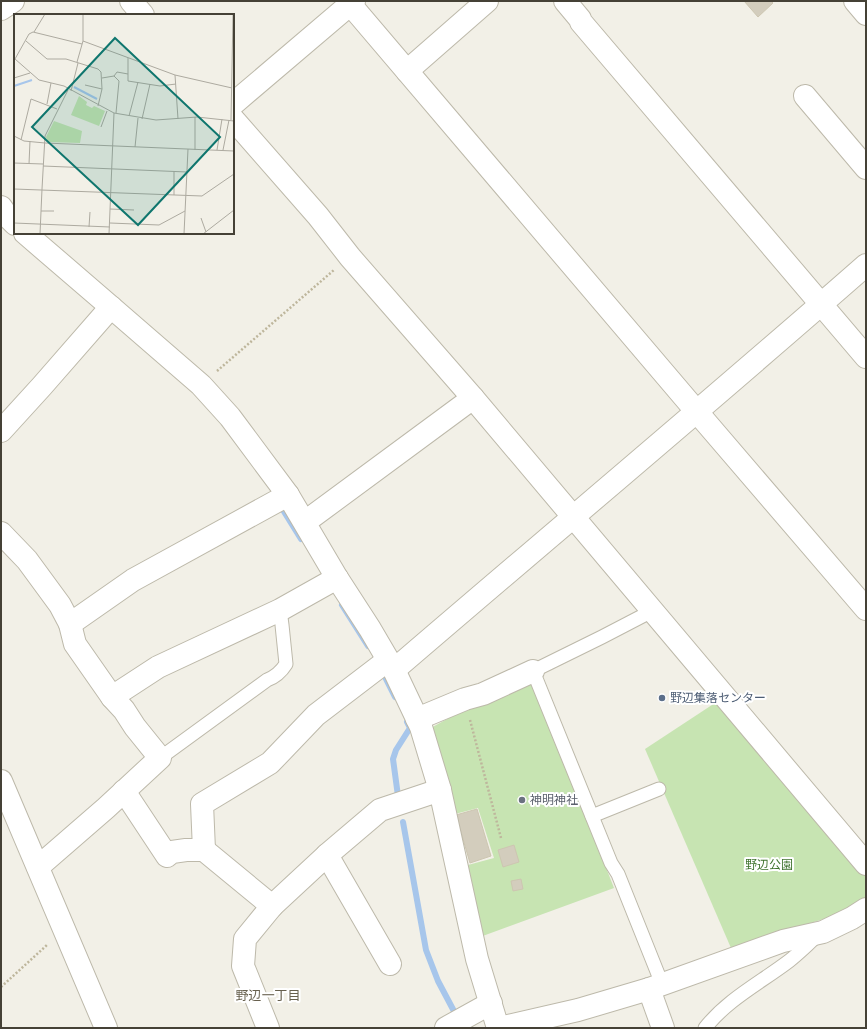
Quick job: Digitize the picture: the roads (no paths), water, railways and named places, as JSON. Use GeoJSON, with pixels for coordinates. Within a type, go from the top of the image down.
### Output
{"type":"FeatureCollection","features":[{"type":"Feature","properties":{"kind":"street"},"geometry":{"type":"LineString","coordinates":[[1,9],[13,1]]}},
{"type":"Feature","properties":{"kind":"street"},"geometry":{"type":"LineString","coordinates":[[131,1],[142,14]]}},
{"type":"Feature","properties":{"kind":"street"},"geometry":{"type":"LineString","coordinates":[[407,71],[487,1]]}},
{"type":"Feature","properties":{"kind":"street"},"geometry":{"type":"LineString","coordinates":[[565,1],[581,22],[866,357]]}},
{"type":"Feature","properties":{"kind":"street"},"geometry":{"type":"LineString","coordinates":[[855,1],[866,14]]}},
{"type":"Feature","properties":{"kind":"street"},"geometry":{"type":"LineString","coordinates":[[234,103],[352,3],[407,71],[866,609]]}},
{"type":"Feature","properties":{"kind":"street"},"geometry":{"type":"LineString","coordinates":[[805,96],[866,168]]}},
{"type":"Feature","properties":{"kind":"street"},"geometry":{"type":"LineString","coordinates":[[234,120],[473,398],[866,864]]}},
{"type":"Feature","properties":{"kind":"street"},"geometry":{"type":"LineString","coordinates":[[1,207],[14,223]]}},
{"type":"Feature","properties":{"kind":"street"},"geometry":{"type":"LineString","coordinates":[[26,234],[201,385],[230,417],[288,495],[391,665],[417,719],[440,790],[477,959],[499,1028],[578,1010],[655,986],[783,941],[823,932],[852,918],[866,908]]}},
{"type":"Feature","properties":{"kind":"street"},"geometry":{"type":"LineString","coordinates":[[204,850],[202,804],[270,763],[316,715],[391,665],[697,412],[866,265]]}},
{"type":"Feature","properties":{"kind":"street"},"geometry":{"type":"LineString","coordinates":[[1,431],[111,306]]}},
{"type":"Feature","properties":{"kind":"street"},"geometry":{"type":"LineString","coordinates":[[305,522],[473,398]]}},
{"type":"Feature","properties":{"kind":"street"},"geometry":{"type":"LineString","coordinates":[[70,624],[133,580],[288,495]]}},
{"type":"Feature","properties":{"kind":"street"},"geometry":{"type":"LineString","coordinates":[[1,533],[27,560],[60,605],[70,624],[75,644],[112,697],[124,710],[135,727],[160,758],[106,808],[38,867]]}},
{"type":"Feature","properties":{"kind":"street"},"geometry":{"type":"LineString","coordinates":[[112,697],[158,667],[280,610],[337,578]]}},
{"type":"Feature","properties":{"kind":"street"},"geometry":{"type":"LineString","coordinates":[[417,719],[465,699],[482,694],[533,671]]}},
{"type":"Feature","properties":{"kind":"street"},"geometry":{"type":"LineString","coordinates":[[1,781],[106,1028]]}},
{"type":"Feature","properties":{"kind":"street"},"geometry":{"type":"LineString","coordinates":[[268,1028],[243,966],[245,939],[272,906],[327,855],[380,810],[440,790]]}},
{"type":"Feature","properties":{"kind":"street"},"geometry":{"type":"LineString","coordinates":[[124,791],[167,856],[172,852],[204,850],[272,906]]}},
{"type":"Feature","properties":{"kind":"street"},"geometry":{"type":"LineString","coordinates":[[327,855],[390,964]]}},
{"type":"Feature","properties":{"kind":"street"},"geometry":{"type":"LineString","coordinates":[[655,986],[663,1028]]}},
{"type":"Feature","properties":{"kind":"street"},"geometry":{"type":"LineString","coordinates":[[446,1028],[491,1003]]}},
{"type":"Feature","properties":{"kind":"lane"},"geometry":{"type":"LineString","coordinates":[[160,758],[267,680],[275,677],[283,668],[286,664],[280,610]]}},
{"type":"Feature","properties":{"kind":"lane"},"geometry":{"type":"LineString","coordinates":[[652,611],[533,671],[611,863],[618,874],[655,986]]}},
{"type":"Feature","properties":{"kind":"lane"},"geometry":{"type":"LineString","coordinates":[[592,816],[659,789]]}},
{"type":"Feature","properties":{"kind":"lane"},"geometry":{"type":"LineString","coordinates":[[705,1028],[712,1019],[746,990],[789,961],[823,932]]}},
{"type":"Feature","properties":{"kind":"waterway"},"geometry":{"type":"LineString","coordinates":[[283,510],[301,539]]}},
{"type":"Feature","properties":{"kind":"waterway"},"geometry":{"type":"LineString","coordinates":[[342,605],[368,646]]}},
{"type":"Feature","properties":{"kind":"waterway"},"geometry":{"type":"LineString","coordinates":[[381,669],[395,697]]}},
{"type":"Feature","properties":{"kind":"waterway"},"geometry":{"type":"LineString","coordinates":[[398,796],[393,759],[396,750],[410,728],[407,722]]}},
{"type":"Feature","properties":{"kind":"waterway"},"geometry":{"type":"LineString","coordinates":[[403,822],[426,950],[438,981],[456,1015]]}},
{"type":"Feature","properties":{"kind":"place","name":"野辺集落センター"},"geometry":{"type":"Point","coordinates":[662,698]}},
{"type":"Feature","properties":{"kind":"place","name":"神明神社"},"geometry":{"type":"Point","coordinates":[522,800]}},
{"type":"Feature","properties":{"kind":"district","name":"野辺一丁目"},"geometry":{"type":"Point","coordinates":[268,995]}},
{"type":"Feature","properties":{"kind":"park label","name":"野辺公園"},"geometry":{"type":"Point","coordinates":[769,865]}}]}
